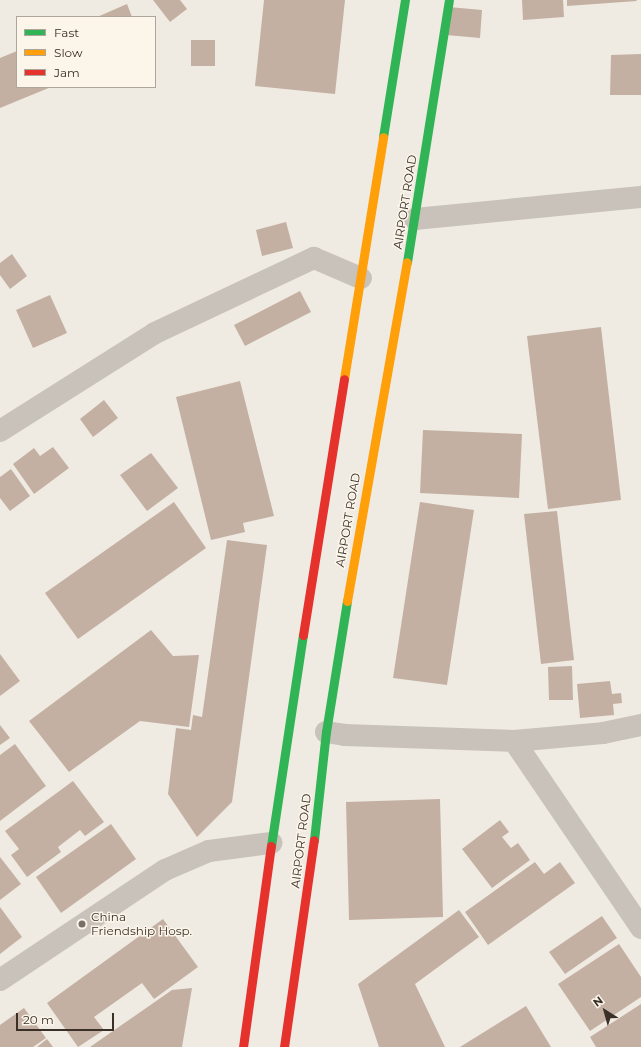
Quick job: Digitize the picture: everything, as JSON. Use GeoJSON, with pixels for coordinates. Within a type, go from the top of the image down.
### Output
{"type":"FeatureCollection","features":[{"type":"Feature","properties":{"kind":"main road"},"geometry":{"type":"LineString","coordinates":[[243,1047],[271,843],[405,0]]}},
{"type":"Feature","properties":{"kind":"main road","name":"AIRPORT ROAD"},"geometry":{"type":"LineString","coordinates":[[284,1047],[314,842],[326,732],[362,506],[415,219],[449,0]]}},
{"type":"Feature","properties":{"kind":"street"},"geometry":{"type":"LineString","coordinates":[[415,219],[641,197]]}},
{"type":"Feature","properties":{"kind":"street"},"geometry":{"type":"LineString","coordinates":[[0,431],[155,332],[314,258],[361,278]]}},
{"type":"Feature","properties":{"kind":"street"},"geometry":{"type":"LineString","coordinates":[[326,732],[345,735],[514,741],[604,733],[641,725]]}},
{"type":"Feature","properties":{"kind":"street"},"geometry":{"type":"LineString","coordinates":[[514,741],[641,928]]}},
{"type":"Feature","properties":{"kind":"street"},"geometry":{"type":"LineString","coordinates":[[0,980],[165,870],[209,851],[271,843]]}},
{"type":"Feature","properties":{"kind":"building"},"geometry":{"type":"Polygon","coordinates":[[[153,0],[180,0],[187,9],[170,22],[153,0]]]}},
{"type":"Feature","properties":{"kind":"building"},"geometry":{"type":"Polygon","coordinates":[[[264,0],[345,0],[335,94],[255,86],[264,0]]]}},
{"type":"Feature","properties":{"kind":"building"},"geometry":{"type":"Polygon","coordinates":[[[522,0],[563,0],[564,17],[523,20],[522,0]]]}},
{"type":"Feature","properties":{"kind":"building"},"geometry":{"type":"Polygon","coordinates":[[[567,0],[636,0],[637,1],[567,6],[567,0]]]}},
{"type":"Feature","properties":{"kind":"building"},"geometry":{"type":"Polygon","coordinates":[[[127,4],[132,16],[99,16],[127,4]]]}},
{"type":"Feature","properties":{"kind":"building"},"geometry":{"type":"Polygon","coordinates":[[[449,7],[482,10],[480,38],[446,35],[449,7]]]}},
{"type":"Feature","properties":{"kind":"building"},"geometry":{"type":"Polygon","coordinates":[[[191,40],[215,40],[215,66],[191,66],[191,40]]]}},
{"type":"Feature","properties":{"kind":"building"},"geometry":{"type":"Polygon","coordinates":[[[16,51],[16,88],[49,88],[0,108],[0,58],[16,51]]]}},
{"type":"Feature","properties":{"kind":"building"},"geometry":{"type":"Polygon","coordinates":[[[641,54],[641,95],[610,95],[611,55],[641,54]]]}},
{"type":"Feature","properties":{"kind":"building"},"geometry":{"type":"Polygon","coordinates":[[[286,222],[293,248],[262,256],[256,230],[286,222]]]}},
{"type":"Feature","properties":{"kind":"building"},"geometry":{"type":"Polygon","coordinates":[[[12,254],[27,276],[10,289],[0,275],[0,263],[12,254]]]}},
{"type":"Feature","properties":{"kind":"building"},"geometry":{"type":"Polygon","coordinates":[[[300,291],[311,312],[245,346],[234,325],[300,291]]]}},
{"type":"Feature","properties":{"kind":"building"},"geometry":{"type":"Polygon","coordinates":[[[50,295],[67,333],[33,348],[16,310],[50,295]]]}},
{"type":"Feature","properties":{"kind":"building"},"geometry":{"type":"Polygon","coordinates":[[[601,327],[621,500],[548,509],[527,336],[601,327]]]}},
{"type":"Feature","properties":{"kind":"building"},"geometry":{"type":"Polygon","coordinates":[[[240,381],[274,516],[243,523],[245,532],[211,540],[176,397],[240,381]]]}},
{"type":"Feature","properties":{"kind":"building"},"geometry":{"type":"Polygon","coordinates":[[[104,400],[118,418],[93,437],[80,419],[104,400]]]}},
{"type":"Feature","properties":{"kind":"building"},"geometry":{"type":"Polygon","coordinates":[[[423,430],[522,434],[519,498],[420,493],[423,430]]]}},
{"type":"Feature","properties":{"kind":"building"},"geometry":{"type":"Polygon","coordinates":[[[53,447],[69,468],[34,494],[13,464],[34,448],[40,456],[53,447]]]}},
{"type":"Feature","properties":{"kind":"building"},"geometry":{"type":"Polygon","coordinates":[[[151,453],[178,488],[147,511],[120,475],[151,453]]]}},
{"type":"Feature","properties":{"kind":"building"},"geometry":{"type":"Polygon","coordinates":[[[11,469],[30,496],[10,511],[0,498],[0,477],[11,469]]]}},
{"type":"Feature","properties":{"kind":"building"},"geometry":{"type":"Polygon","coordinates":[[[174,502],[206,548],[78,639],[45,593],[174,502]]]}},
{"type":"Feature","properties":{"kind":"building"},"geometry":{"type":"Polygon","coordinates":[[[420,502],[474,510],[447,685],[393,678],[420,502]]]}},
{"type":"Feature","properties":{"kind":"building"},"geometry":{"type":"Polygon","coordinates":[[[557,511],[574,660],[541,664],[524,514],[557,511]]]}},
{"type":"Feature","properties":{"kind":"building"},"geometry":{"type":"Polygon","coordinates":[[[227,540],[267,545],[232,802],[197,837],[168,794],[176,728],[191,730],[193,715],[202,717],[227,540]]]}},
{"type":"Feature","properties":{"kind":"building"},"geometry":{"type":"Polygon","coordinates":[[[151,630],[173,656],[199,655],[189,727],[140,721],[69,772],[29,721],[151,630]]]}},
{"type":"Feature","properties":{"kind":"building"},"geometry":{"type":"Polygon","coordinates":[[[0,654],[20,681],[0,696],[0,654]]]}},
{"type":"Feature","properties":{"kind":"building"},"geometry":{"type":"Polygon","coordinates":[[[572,666],[573,700],[549,700],[548,667],[572,666]]]}},
{"type":"Feature","properties":{"kind":"building"},"geometry":{"type":"Polygon","coordinates":[[[610,681],[612,694],[621,693],[622,703],[613,704],[614,715],[580,718],[577,684],[610,681]]]}},
{"type":"Feature","properties":{"kind":"building"},"geometry":{"type":"Polygon","coordinates":[[[0,725],[10,738],[0,745],[0,725]]]}},
{"type":"Feature","properties":{"kind":"building"},"geometry":{"type":"Polygon","coordinates":[[[15,744],[46,786],[0,821],[0,755],[15,744]]]}},
{"type":"Feature","properties":{"kind":"building"},"geometry":{"type":"Polygon","coordinates":[[[73,781],[104,822],[85,836],[80,830],[58,847],[61,852],[27,877],[11,855],[19,849],[5,831],[73,781]]]}},
{"type":"Feature","properties":{"kind":"building"},"geometry":{"type":"Polygon","coordinates":[[[440,799],[443,917],[349,920],[346,802],[440,799]]]}},
{"type":"Feature","properties":{"kind":"building"},"geometry":{"type":"Polygon","coordinates":[[[500,820],[509,832],[502,837],[511,848],[518,843],[530,860],[492,888],[462,849],[500,820]]]}},
{"type":"Feature","properties":{"kind":"building"},"geometry":{"type":"Polygon","coordinates":[[[111,824],[136,859],[61,913],[36,877],[111,824]]]}},
{"type":"Feature","properties":{"kind":"building"},"geometry":{"type":"Polygon","coordinates":[[[0,857],[21,884],[0,900],[0,857]]]}},
{"type":"Feature","properties":{"kind":"building"},"geometry":{"type":"Polygon","coordinates":[[[535,862],[544,874],[560,862],[575,883],[488,945],[465,912],[535,862]]]}},
{"type":"Feature","properties":{"kind":"building"},"geometry":{"type":"Polygon","coordinates":[[[0,907],[22,937],[0,954],[0,907]]]}},
{"type":"Feature","properties":{"kind":"building"},"geometry":{"type":"Polygon","coordinates":[[[459,910],[479,937],[415,984],[445,1047],[379,1047],[358,984],[459,910]]]}},
{"type":"Feature","properties":{"kind":"building"},"geometry":{"type":"Polygon","coordinates":[[[602,916],[617,938],[565,974],[549,952],[602,916]]]}},
{"type":"Feature","properties":{"kind":"building"},"geometry":{"type":"Polygon","coordinates":[[[163,919],[198,967],[154,999],[142,983],[94,1017],[104,1030],[78,1047],[47,1003],[163,919]]]}},
{"type":"Feature","properties":{"kind":"building"},"geometry":{"type":"Polygon","coordinates":[[[619,944],[641,977],[641,997],[590,1031],[558,984],[619,944]]]}},
{"type":"Feature","properties":{"kind":"building"},"geometry":{"type":"Polygon","coordinates":[[[192,988],[182,1047],[90,1047],[172,990],[192,988]]]}},
{"type":"Feature","properties":{"kind":"building"},"geometry":{"type":"Polygon","coordinates":[[[641,1004],[641,1047],[596,1047],[590,1037],[641,1004]]]}},
{"type":"Feature","properties":{"kind":"building"},"geometry":{"type":"Polygon","coordinates":[[[526,1006],[551,1047],[460,1047],[526,1006]]]}},
{"type":"Feature","properties":{"kind":"building"},"geometry":{"type":"Polygon","coordinates":[[[24,1008],[46,1038],[33,1047],[0,1047],[0,1025],[24,1008]]]}},
{"type":"Feature","properties":{"kind":"building"},"geometry":{"type":"Polygon","coordinates":[[[47,1039],[53,1047],[37,1047],[47,1039]]]}},
{"type":"Feature","properties":{"kind":"traffic: fast"},"geometry":{"type":"LineString","coordinates":[[383,137],[405,0]]}},
{"type":"Feature","properties":{"kind":"traffic: fast"},"geometry":{"type":"LineString","coordinates":[[407,262],[449,0]]}},
{"type":"Feature","properties":{"kind":"traffic: fast"},"geometry":{"type":"LineString","coordinates":[[314,840],[326,732],[347,601]]}},
{"type":"Feature","properties":{"kind":"traffic: fast"},"geometry":{"type":"LineString","coordinates":[[271,846],[303,635]]}},
{"type":"Feature","properties":{"kind":"traffic: slow"},"geometry":{"type":"LineString","coordinates":[[344,379],[383,137]]}},
{"type":"Feature","properties":{"kind":"traffic: slow"},"geometry":{"type":"LineString","coordinates":[[347,601],[407,262]]}},
{"type":"Feature","properties":{"kind":"traffic: jam"},"geometry":{"type":"LineString","coordinates":[[303,635],[344,379]]}},
{"type":"Feature","properties":{"kind":"traffic: jam"},"geometry":{"type":"LineString","coordinates":[[284,1047],[314,840]]}},
{"type":"Feature","properties":{"kind":"traffic: jam"},"geometry":{"type":"LineString","coordinates":[[243,1047],[271,846]]}},
{"type":"Feature","properties":{"kind":"place","name":"China Friendship Hosp."},"geometry":{"type":"Point","coordinates":[82,924]}}]}
